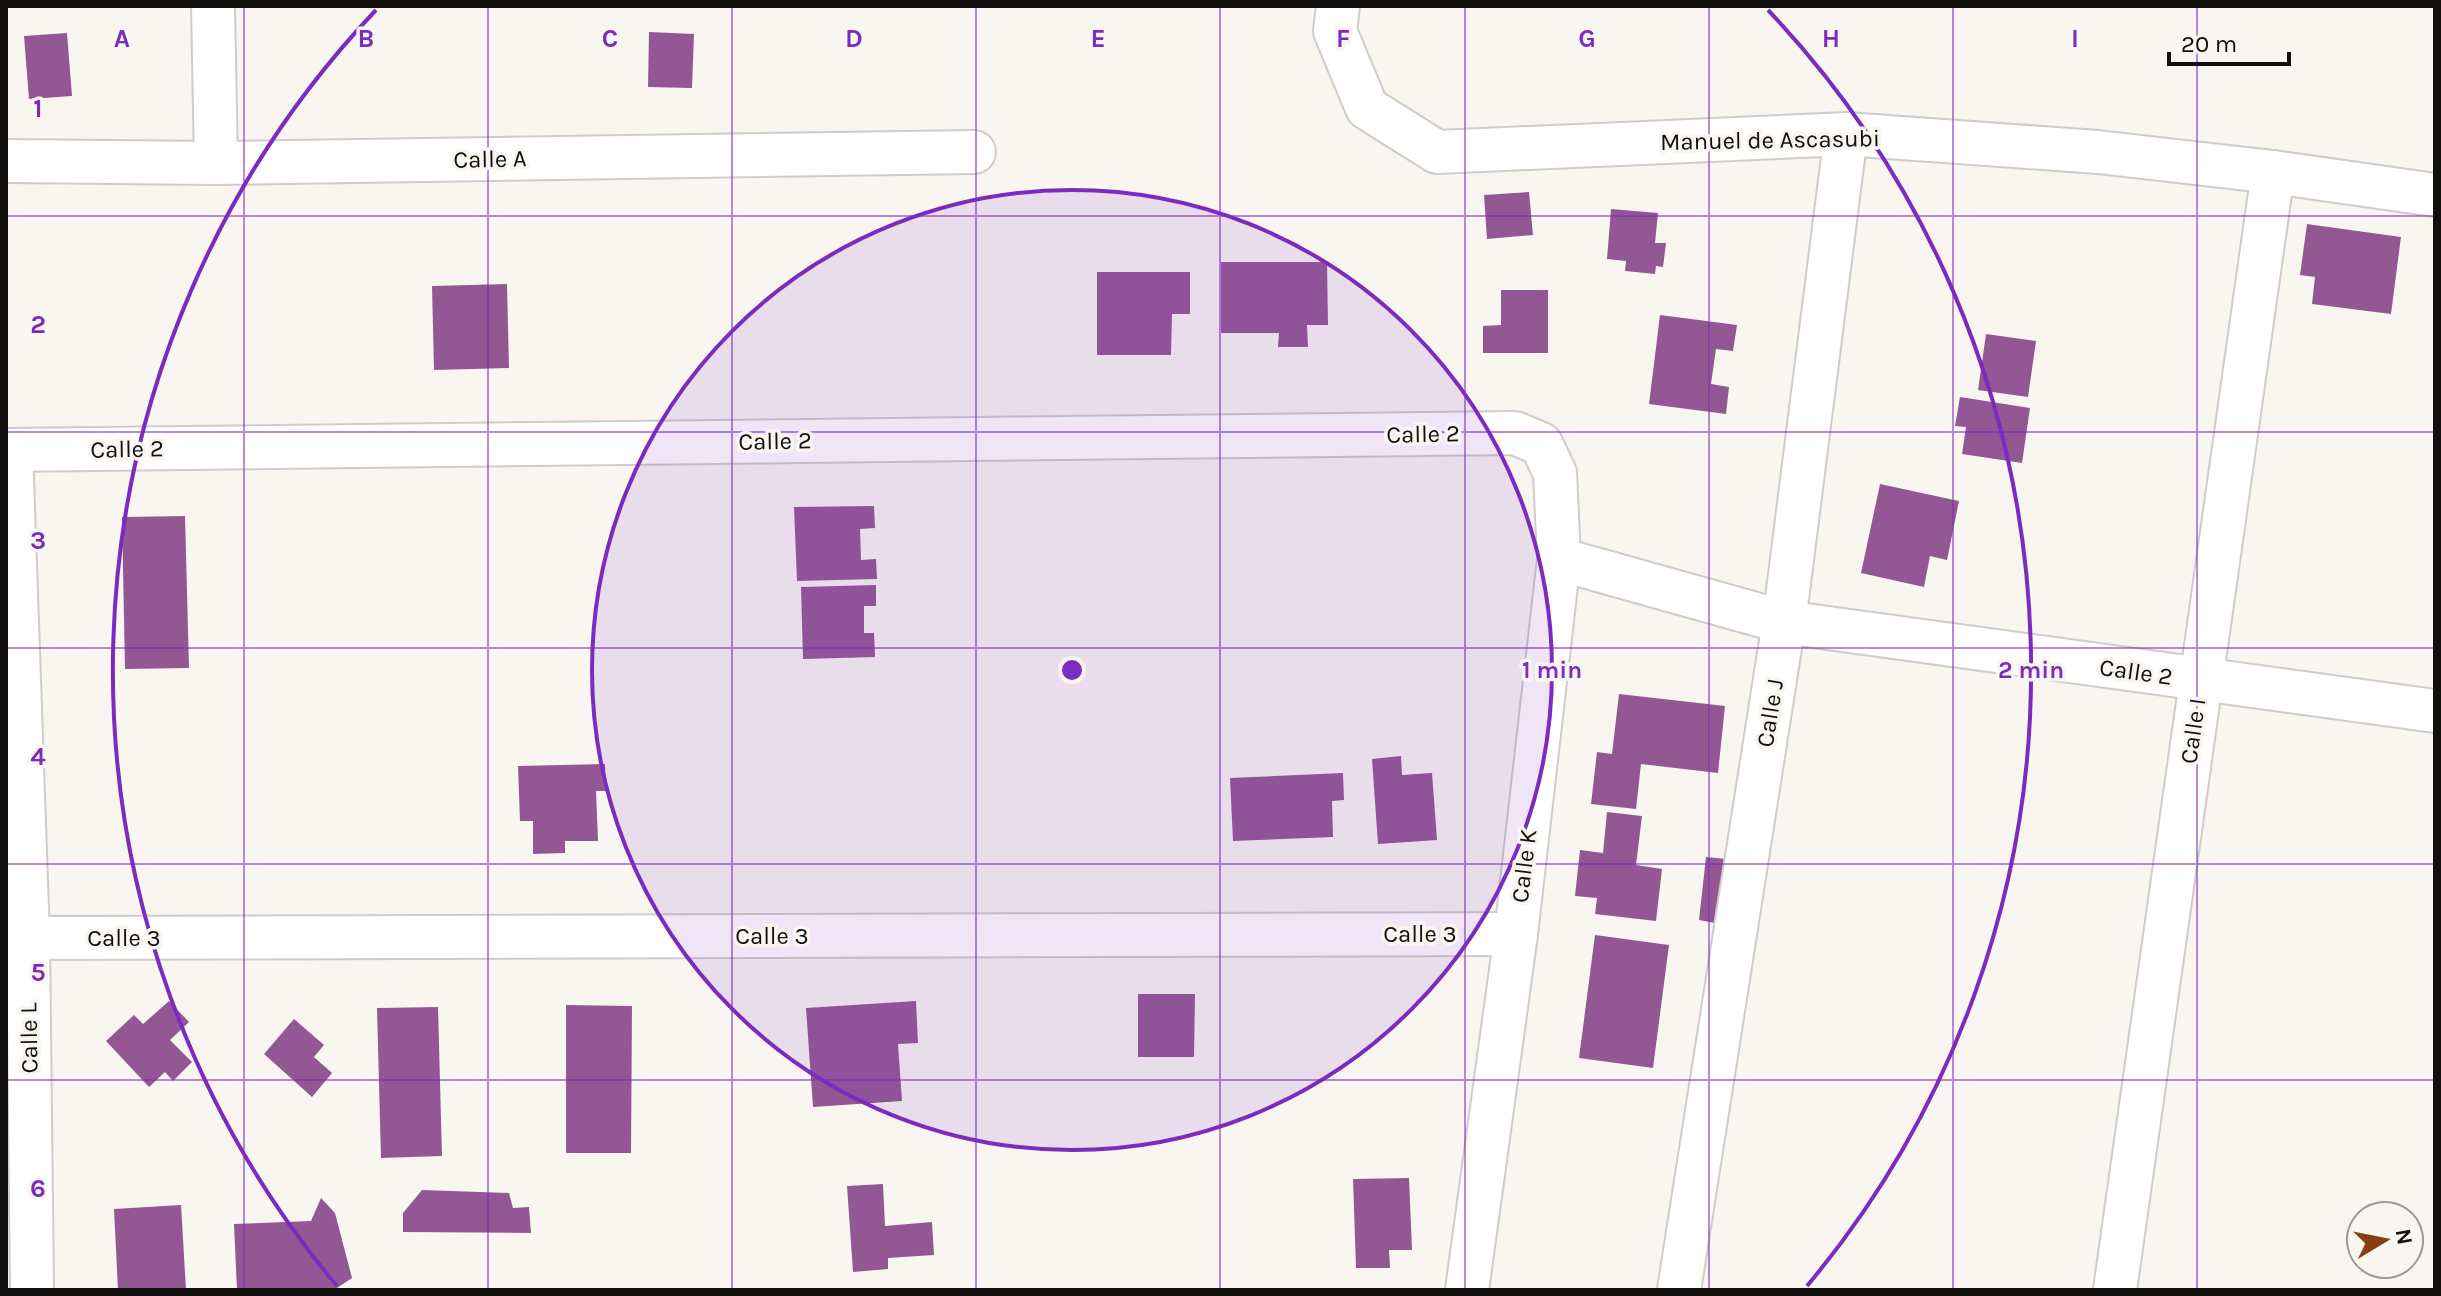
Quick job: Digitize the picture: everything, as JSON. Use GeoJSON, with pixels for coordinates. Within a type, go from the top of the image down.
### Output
{"type":"FeatureCollection","features":[{"type":"Feature","properties":{"kind":"street"},"geometry":{"type":"LineString","coordinates":[[213,6],[216,163]]}},
{"type":"Feature","properties":{"kind":"street","name":"Manuel de Ascasubi"},"geometry":{"type":"LineString","coordinates":[[1338,6],[1335,31],[1367,108],[1437,152],[1846,134],[2098,152],[2435,195]]}},
{"type":"Feature","properties":{"kind":"street","name":"Calle J"},"geometry":{"type":"LineString","coordinates":[[1679,1290],[1784,622],[1846,134]]}},
{"type":"Feature","properties":{"kind":"street","name":"Calle A"},"geometry":{"type":"LineString","coordinates":[[6,161],[216,163],[974,152]]}},
{"type":"Feature","properties":{"kind":"street","name":"Calle I"},"geometry":{"type":"LineString","coordinates":[[2115,1290],[2273,172]]}},
{"type":"Feature","properties":{"kind":"street","name":"Calle 2"},"geometry":{"type":"LineString","coordinates":[[8,450],[1515,433],[1541,444]]}},
{"type":"Feature","properties":{"kind":"street","name":"Calle K"},"geometry":{"type":"LineString","coordinates":[[1467,1290],[1516,934],[1559,559],[1555,473],[1541,444]]}},
{"type":"Feature","properties":{"kind":"street","name":"Calle L"},"geometry":{"type":"LineString","coordinates":[[8,450],[28,938],[32,1290]]}},
{"type":"Feature","properties":{"kind":"street","name":"Calle 2"},"geometry":{"type":"LineString","coordinates":[[1559,559],[1784,622],[2435,711]]}},
{"type":"Feature","properties":{"kind":"street","name":"Calle 3"},"geometry":{"type":"LineString","coordinates":[[28,938],[1516,934]]}},
{"type":"Feature","properties":{"kind":"building"},"geometry":{"type":"Polygon","coordinates":[[[649,32],[694,34],[692,88],[648,87],[649,32]]]}},
{"type":"Feature","properties":{"kind":"building"},"geometry":{"type":"Polygon","coordinates":[[[67,33],[72,96],[29,99],[24,36],[67,33]]]}},
{"type":"Feature","properties":{"kind":"building"},"geometry":{"type":"Polygon","coordinates":[[[1529,192],[1533,235],[1487,239],[1484,195],[1529,192]]]}},
{"type":"Feature","properties":{"kind":"building"},"geometry":{"type":"Polygon","coordinates":[[[1611,209],[1658,213],[1655,243],[1666,243],[1663,267],[1656,266],[1655,274],[1625,271],[1626,261],[1607,259],[1611,209]]]}},
{"type":"Feature","properties":{"kind":"building"},"geometry":{"type":"Polygon","coordinates":[[[2307,224],[2401,237],[2391,314],[2312,304],[2315,277],[2300,275],[2307,224]]]}},
{"type":"Feature","properties":{"kind":"building"},"geometry":{"type":"Polygon","coordinates":[[[1221,262],[1327,262],[1328,325],[1307,325],[1308,347],[1278,347],[1279,333],[1221,333],[1221,262]]]}},
{"type":"Feature","properties":{"kind":"building"},"geometry":{"type":"Polygon","coordinates":[[[1097,272],[1190,272],[1190,314],[1172,314],[1171,355],[1097,355],[1097,272]]]}},
{"type":"Feature","properties":{"kind":"building"},"geometry":{"type":"Polygon","coordinates":[[[507,284],[509,368],[434,370],[432,286],[507,284]]]}},
{"type":"Feature","properties":{"kind":"building"},"geometry":{"type":"Polygon","coordinates":[[[1501,290],[1548,290],[1548,353],[1483,353],[1483,326],[1501,325],[1501,290]]]}},
{"type":"Feature","properties":{"kind":"building"},"geometry":{"type":"Polygon","coordinates":[[[1660,315],[1737,325],[1733,351],[1716,349],[1711,384],[1729,387],[1726,414],[1649,404],[1660,315]]]}},
{"type":"Feature","properties":{"kind":"building"},"geometry":{"type":"Polygon","coordinates":[[[1986,334],[2036,341],[2028,397],[1978,390],[1986,334]]]}},
{"type":"Feature","properties":{"kind":"building"},"geometry":{"type":"Polygon","coordinates":[[[1960,397],[2030,408],[2022,463],[1962,454],[1966,427],[1955,426],[1960,397]]]}},
{"type":"Feature","properties":{"kind":"building"},"geometry":{"type":"Polygon","coordinates":[[[1880,484],[1959,501],[1947,560],[1930,556],[1924,587],[1861,573],[1880,484]]]}},
{"type":"Feature","properties":{"kind":"building"},"geometry":{"type":"Polygon","coordinates":[[[874,506],[875,528],[860,529],[861,560],[876,559],[877,579],[797,581],[794,507],[874,506]]]}},
{"type":"Feature","properties":{"kind":"building"},"geometry":{"type":"Polygon","coordinates":[[[185,516],[189,668],[125,669],[122,517],[185,516]]]}},
{"type":"Feature","properties":{"kind":"building"},"geometry":{"type":"Polygon","coordinates":[[[876,585],[876,606],[864,606],[864,633],[874,633],[875,657],[803,659],[801,587],[876,585]]]}},
{"type":"Feature","properties":{"kind":"building"},"geometry":{"type":"Polygon","coordinates":[[[1619,694],[1725,706],[1718,773],[1641,764],[1636,809],[1591,804],[1597,752],[1612,754],[1619,694]]]}},
{"type":"Feature","properties":{"kind":"building"},"geometry":{"type":"Polygon","coordinates":[[[1401,756],[1402,775],[1432,773],[1437,840],[1378,844],[1372,759],[1401,756]]]}},
{"type":"Feature","properties":{"kind":"building"},"geometry":{"type":"Polygon","coordinates":[[[605,764],[606,791],[596,791],[598,841],[565,841],[565,853],[533,854],[533,821],[520,821],[518,766],[605,764]]]}},
{"type":"Feature","properties":{"kind":"building"},"geometry":{"type":"Polygon","coordinates":[[[1343,773],[1344,800],[1332,801],[1333,837],[1233,841],[1230,778],[1343,773]]]}},
{"type":"Feature","properties":{"kind":"building"},"geometry":{"type":"Polygon","coordinates":[[[1607,812],[1642,816],[1636,865],[1662,869],[1656,921],[1595,914],[1597,898],[1575,896],[1580,850],[1603,853],[1607,812]]]}},
{"type":"Feature","properties":{"kind":"building"},"geometry":{"type":"Polygon","coordinates":[[[1706,857],[1727,859],[1720,924],[1699,920],[1706,857]]]}},
{"type":"Feature","properties":{"kind":"building"},"geometry":{"type":"Polygon","coordinates":[[[1595,935],[1669,945],[1653,1068],[1579,1058],[1595,935]]]}},
{"type":"Feature","properties":{"kind":"building"},"geometry":{"type":"Polygon","coordinates":[[[1138,994],[1195,994],[1194,1057],[1138,1057],[1138,994]]]}},
{"type":"Feature","properties":{"kind":"building"},"geometry":{"type":"Polygon","coordinates":[[[169,1001],[189,1022],[170,1040],[192,1062],[173,1081],[165,1072],[149,1087],[106,1041],[134,1015],[143,1024],[169,1001]]]}},
{"type":"Feature","properties":{"kind":"building"},"geometry":{"type":"Polygon","coordinates":[[[916,1001],[918,1043],[898,1044],[902,1101],[813,1107],[806,1008],[916,1001]]]}},
{"type":"Feature","properties":{"kind":"building"},"geometry":{"type":"Polygon","coordinates":[[[566,1005],[632,1006],[631,1153],[566,1153],[566,1005]]]}},
{"type":"Feature","properties":{"kind":"building"},"geometry":{"type":"Polygon","coordinates":[[[438,1007],[442,1156],[381,1158],[377,1008],[438,1007]]]}},
{"type":"Feature","properties":{"kind":"building"},"geometry":{"type":"Polygon","coordinates":[[[294,1019],[324,1045],[314,1057],[332,1073],[312,1097],[264,1054],[294,1019]]]}},
{"type":"Feature","properties":{"kind":"building"},"geometry":{"type":"Polygon","coordinates":[[[1409,1178],[1412,1250],[1389,1250],[1390,1268],[1356,1268],[1353,1179],[1409,1178]]]}},
{"type":"Feature","properties":{"kind":"building"},"geometry":{"type":"Polygon","coordinates":[[[883,1184],[885,1226],[932,1222],[934,1255],[888,1258],[888,1269],[853,1272],[847,1186],[883,1184]]]}},
{"type":"Feature","properties":{"kind":"building"},"geometry":{"type":"Polygon","coordinates":[[[422,1190],[509,1193],[513,1208],[529,1207],[531,1233],[403,1232],[403,1213],[422,1190]]]}},
{"type":"Feature","properties":{"kind":"building"},"geometry":{"type":"Polygon","coordinates":[[[321,1198],[335,1213],[352,1278],[334,1290],[237,1290],[234,1224],[311,1221],[321,1198]]]}},
{"type":"Feature","properties":{"kind":"building"},"geometry":{"type":"Polygon","coordinates":[[[181,1205],[186,1290],[118,1290],[114,1209],[181,1205]]]}}]}
